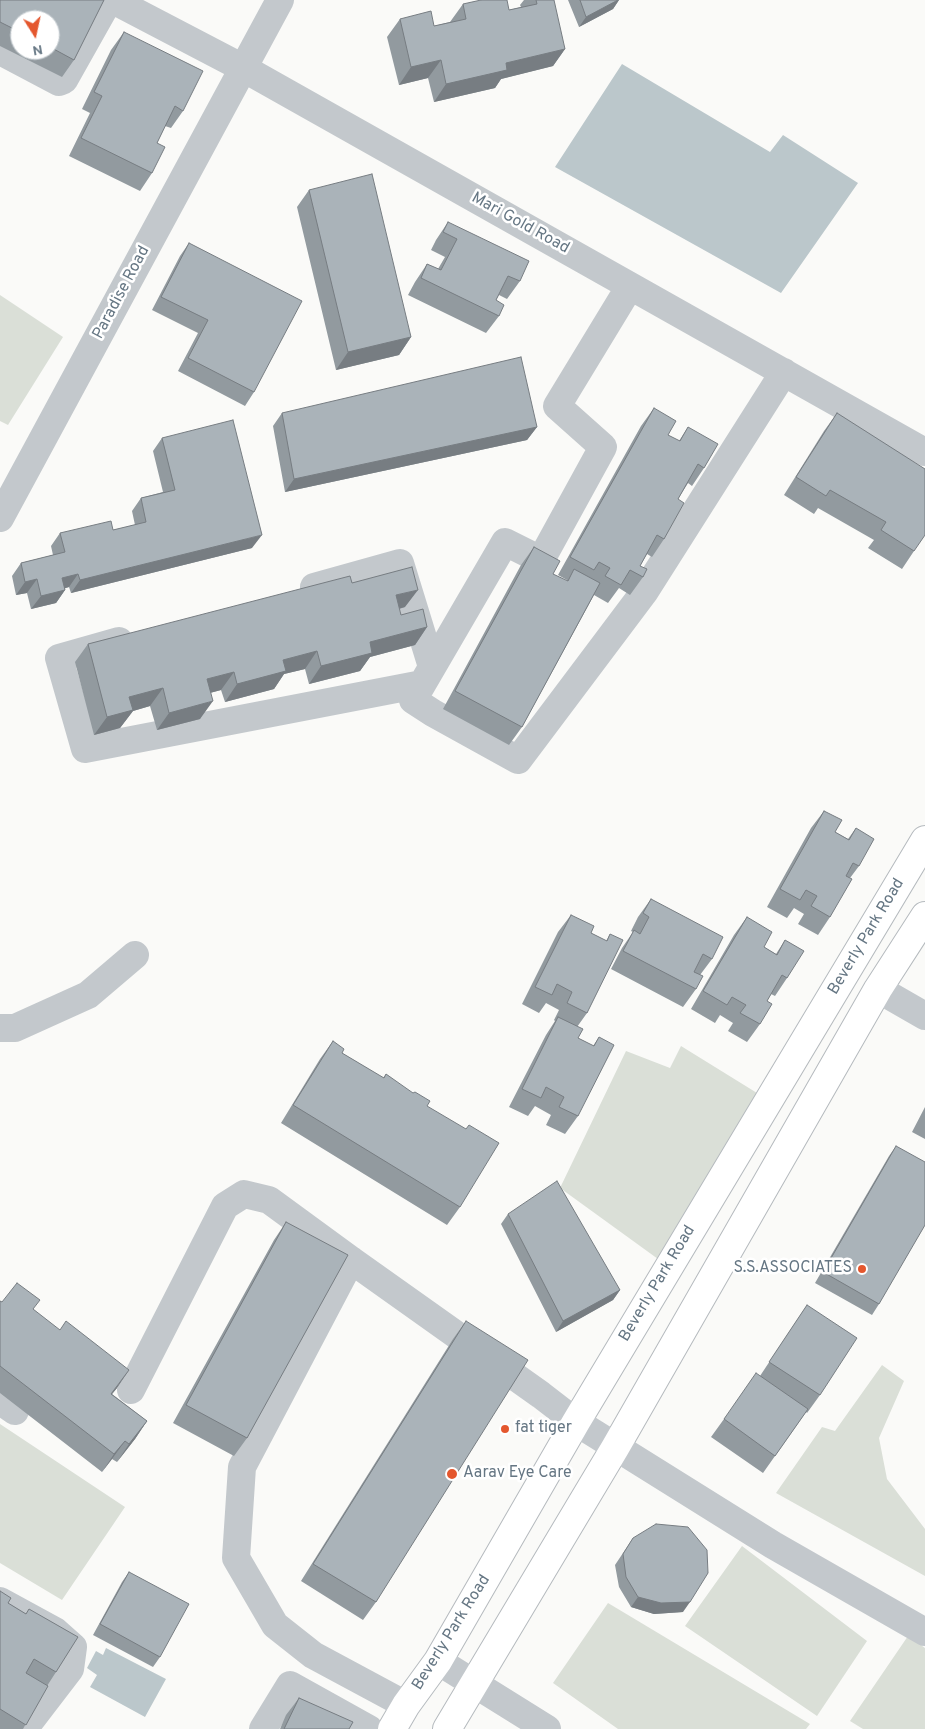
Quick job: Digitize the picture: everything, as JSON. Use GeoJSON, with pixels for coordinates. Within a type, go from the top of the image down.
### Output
{"type":"FeatureCollection","features":[{"type":"Feature","properties":{"kind":"main road","name":"Beverly Park Road"},"geometry":{"type":"LineString","coordinates":[[392,1729],[438,1661],[576,1422],[925,840]]}},
{"type":"Feature","properties":{"kind":"main road"},"geometry":{"type":"LineString","coordinates":[[447,1729],[615,1448],[878,989],[925,916]]}},
{"type":"Feature","properties":{"kind":"street"},"geometry":{"type":"LineString","coordinates":[[0,52],[59,82],[64,80],[111,0]]}},
{"type":"Feature","properties":{"kind":"street","name":"Mari Gold Road"},"geometry":{"type":"LineString","coordinates":[[111,0],[243,68],[925,452]]}},
{"type":"Feature","properties":{"kind":"street","name":"Paradise Road"},"geometry":{"type":"LineString","coordinates":[[0,518],[280,0]]}},
{"type":"Feature","properties":{"kind":"street"},"geometry":{"type":"LineString","coordinates":[[630,286],[557,406],[604,447],[541,560],[505,542],[413,700],[433,713],[518,760],[645,591],[784,372]]}},
{"type":"Feature","properties":{"kind":"street"},"geometry":{"type":"LineString","coordinates":[[286,595],[400,563],[427,676]]}},
{"type":"Feature","properties":{"kind":"street"},"geometry":{"type":"LineString","coordinates":[[144,634],[58,658],[85,749],[427,676]]}},
{"type":"Feature","properties":{"kind":"street"},"geometry":{"type":"LineString","coordinates":[[0,1028],[15,1028],[88,994],[135,955]]}},
{"type":"Feature","properties":{"kind":"street"},"geometry":{"type":"LineString","coordinates":[[878,989],[925,1016]]}},
{"type":"Feature","properties":{"kind":"street"},"geometry":{"type":"LineString","coordinates":[[131,1390],[225,1206],[244,1194],[269,1200],[541,1394],[576,1422],[615,1448],[774,1545],[925,1632]]}},
{"type":"Feature","properties":{"kind":"street"},"geometry":{"type":"LineString","coordinates":[[351,1260],[242,1467],[236,1558],[275,1625],[313,1655],[406,1706]]}},
{"type":"Feature","properties":{"kind":"street"},"geometry":{"type":"LineString","coordinates":[[0,1601],[55,1631],[73,1647],[70,1669],[24,1729]]}},
{"type":"Feature","properties":{"kind":"street"},"geometry":{"type":"LineString","coordinates":[[438,1661],[547,1729]]}},
{"type":"Feature","properties":{"kind":"street"},"geometry":{"type":"LineString","coordinates":[[263,1729],[290,1685],[369,1729]]}},
{"type":"Feature","properties":{"kind":"shaded area"},"geometry":{"type":"Polygon","coordinates":[[[622,64],[770,152],[783,135],[858,183],[781,293],[555,167],[622,64]]]}},
{"type":"Feature","properties":{"kind":"shaded area"},"geometry":{"type":"Polygon","coordinates":[[[0,295],[63,337],[8,425],[0,421],[0,295]]]}},
{"type":"Feature","properties":{"kind":"shaded area"},"geometry":{"type":"Polygon","coordinates":[[[681,1046],[757,1093],[658,1259],[560,1188],[626,1051],[670,1068],[681,1046]]]}},
{"type":"Feature","properties":{"kind":"shaded area"},"geometry":{"type":"Polygon","coordinates":[[[882,1365],[904,1381],[879,1438],[887,1479],[925,1529],[925,1576],[776,1493],[822,1427],[835,1431],[882,1365]]]}},
{"type":"Feature","properties":{"kind":"shaded area"},"geometry":{"type":"Polygon","coordinates":[[[0,1424],[125,1507],[62,1600],[0,1563],[0,1424]]]}},
{"type":"Feature","properties":{"kind":"shaded area"},"geometry":{"type":"Polygon","coordinates":[[[742,1546],[867,1641],[817,1716],[685,1626],[742,1546]]]}},
{"type":"Feature","properties":{"kind":"shaded area"},"geometry":{"type":"Polygon","coordinates":[[[608,1603],[810,1724],[806,1729],[618,1729],[553,1683],[608,1603]]]}},
{"type":"Feature","properties":{"kind":"shaded area"},"geometry":{"type":"Polygon","coordinates":[[[908,1636],[925,1648],[925,1729],[863,1729],[850,1721],[908,1636]]]}},
{"type":"Feature","properties":{"kind":"shaded area"},"geometry":{"type":"Polygon","coordinates":[[[106,1648],[166,1679],[145,1717],[90,1687],[97,1675],[87,1668],[96,1651],[103,1655],[106,1648]]]}},
{"type":"Feature","properties":{"kind":"building"},"geometry":{"type":"Polygon","coordinates":[[[0,0],[104,0],[74,60],[60,52],[60,10],[10,10],[10,27],[0,22],[0,0]]]}},
{"type":"Feature","properties":{"kind":"building"},"geometry":{"type":"Polygon","coordinates":[[[481,0],[507,0],[509,10],[537,4],[536,0],[554,0],[565,49],[506,63],[507,70],[446,84],[441,60],[411,67],[400,19],[431,11],[434,26],[466,19],[463,4],[481,0]]]}},
{"type":"Feature","properties":{"kind":"building"},"geometry":{"type":"Polygon","coordinates":[[[580,0],[618,0],[586,17],[580,0]]]}},
{"type":"Feature","properties":{"kind":"building"},"geometry":{"type":"Polygon","coordinates":[[[124,32],[203,71],[183,111],[175,106],[157,143],[165,147],[152,173],[81,138],[102,96],[94,92],[124,32]]]}},
{"type":"Feature","properties":{"kind":"building"},"geometry":{"type":"Polygon","coordinates":[[[372,174],[411,337],[348,352],[309,190],[372,174]]]}},
{"type":"Feature","properties":{"kind":"building"},"geometry":{"type":"Polygon","coordinates":[[[448,222],[529,261],[520,281],[508,276],[496,300],[504,305],[499,316],[421,278],[427,264],[441,270],[457,239],[443,232],[448,222]]]}},
{"type":"Feature","properties":{"kind":"building"},"geometry":{"type":"Polygon","coordinates":[[[189,243],[302,301],[254,392],[188,358],[208,320],[161,297],[189,243]]]}},
{"type":"Feature","properties":{"kind":"building"},"geometry":{"type":"Polygon","coordinates":[[[521,357],[537,427],[294,479],[282,413],[521,357]]]}},
{"type":"Feature","properties":{"kind":"building"},"geometry":{"type":"Polygon","coordinates":[[[654,408],[676,421],[668,435],[680,441],[688,427],[718,444],[704,468],[698,464],[678,499],[684,503],[664,539],[657,535],[640,566],[647,569],[643,577],[630,570],[621,585],[605,576],[610,568],[599,562],[594,570],[570,557],[654,408]]]}},
{"type":"Feature","properties":{"kind":"building"},"geometry":{"type":"Polygon","coordinates":[[[837,413],[925,469],[925,535],[914,551],[881,530],[886,522],[830,490],[826,496],[796,477],[837,413]]]}},
{"type":"Feature","properties":{"kind":"building"},"geometry":{"type":"Polygon","coordinates":[[[233,420],[262,535],[80,580],[78,574],[62,578],[65,590],[41,596],[37,579],[25,582],[21,563],[65,552],[60,533],[111,521],[113,530],[146,522],[141,498],[175,490],[162,438],[233,420]]]}},
{"type":"Feature","properties":{"kind":"building"},"geometry":{"type":"Polygon","coordinates":[[[534,547],[560,561],[553,574],[568,581],[574,569],[600,583],[522,727],[455,691],[534,547]]]}},
{"type":"Feature","properties":{"kind":"building"},"geometry":{"type":"Polygon","coordinates":[[[412,567],[418,590],[396,595],[401,615],[423,609],[427,627],[370,642],[372,653],[321,666],[317,651],[283,660],[286,671],[237,684],[234,672],[207,679],[213,701],[169,713],[163,688],[129,697],[133,710],[107,717],[88,644],[350,576],[352,583],[412,567]]]}},
{"type":"Feature","properties":{"kind":"building"},"geometry":{"type":"Polygon","coordinates":[[[824,811],[842,820],[835,832],[849,840],[856,828],[874,839],[859,866],[853,863],[846,876],[852,879],[830,917],[811,906],[817,896],[806,890],[800,900],[780,889],[824,811]]]}},
{"type":"Feature","properties":{"kind":"building"},"geometry":{"type":"Polygon","coordinates":[[[651,899],[723,937],[712,959],[703,954],[694,972],[703,976],[696,989],[623,951],[634,930],[640,934],[649,917],[643,913],[651,899]]]}},
{"type":"Feature","properties":{"kind":"building"},"geometry":{"type":"Polygon","coordinates":[[[571,915],[594,926],[591,933],[607,941],[610,934],[623,940],[587,1013],[567,1003],[572,992],[557,984],[552,995],[535,987],[571,915]]]}},
{"type":"Feature","properties":{"kind":"building"},"geometry":{"type":"Polygon","coordinates":[[[747,917],[772,932],[764,947],[777,955],[785,940],[804,951],[787,978],[782,975],[767,1001],[772,1004],[760,1024],[740,1013],[746,1005],[732,997],[727,1005],[703,991],[747,917]]]}},
{"type":"Feature","properties":{"kind":"building"},"geometry":{"type":"Polygon","coordinates":[[[558,1017],[583,1029],[578,1038],[594,1046],[599,1037],[614,1045],[578,1116],[559,1107],[564,1097],[546,1087],[541,1098],[522,1089],[558,1017]]]}},
{"type":"Feature","properties":{"kind":"building"},"geometry":{"type":"Polygon","coordinates":[[[333,1041],[344,1049],[342,1053],[384,1078],[386,1074],[413,1093],[415,1092],[430,1101],[427,1106],[466,1129],[469,1125],[499,1143],[460,1207],[293,1105],[333,1041]]]}},
{"type":"Feature","properties":{"kind":"building"},"geometry":{"type":"Polygon","coordinates":[[[896,1146],[925,1162],[925,1225],[879,1304],[823,1272],[896,1146]]]}},
{"type":"Feature","properties":{"kind":"building"},"geometry":{"type":"Polygon","coordinates":[[[557,1181],[620,1290],[563,1321],[508,1214],[557,1181]]]}},
{"type":"Feature","properties":{"kind":"building"},"geometry":{"type":"Polygon","coordinates":[[[286,1222],[348,1255],[247,1438],[186,1405],[286,1222]]]}},
{"type":"Feature","properties":{"kind":"building"},"geometry":{"type":"Polygon","coordinates":[[[17,1283],[40,1300],[33,1309],[60,1330],[66,1321],[129,1370],[111,1394],[147,1421],[129,1444],[125,1441],[114,1454],[0,1366],[0,1301],[2,1302],[17,1283]]]}},
{"type":"Feature","properties":{"kind":"building"},"geometry":{"type":"Polygon","coordinates":[[[807,1305],[857,1338],[820,1395],[769,1362],[807,1305]]]}},
{"type":"Feature","properties":{"kind":"building"},"geometry":{"type":"Polygon","coordinates":[[[466,1321],[528,1360],[376,1602],[313,1564],[466,1321]]]}},
{"type":"Feature","properties":{"kind":"building"},"geometry":{"type":"Polygon","coordinates":[[[756,1373],[808,1409],[775,1456],[724,1419],[756,1373]]]}},
{"type":"Feature","properties":{"kind":"building"},"geometry":{"type":"Polygon","coordinates":[[[656,1524],[688,1527],[707,1550],[708,1573],[690,1602],[661,1603],[638,1597],[626,1577],[623,1554],[633,1538],[656,1524]]]}},
{"type":"Feature","properties":{"kind":"building"},"geometry":{"type":"Polygon","coordinates":[[[129,1572],[189,1604],[160,1657],[100,1624],[129,1572]]]}},
{"type":"Feature","properties":{"kind":"building"},"geometry":{"type":"Polygon","coordinates":[[[0,1591],[11,1598],[8,1603],[26,1614],[29,1609],[78,1637],[56,1672],[34,1659],[26,1673],[48,1686],[26,1725],[0,1709],[0,1591]]]}},
{"type":"Feature","properties":{"kind":"building"},"geometry":{"type":"Polygon","coordinates":[[[299,1698],[353,1722],[349,1729],[284,1729],[299,1698]]]}},
{"type":"Feature","properties":{"kind":"place","name":"S.S.ASSOCIATES"},"geometry":{"type":"Point","coordinates":[862,1269]}},
{"type":"Feature","properties":{"kind":"place","name":"fat tiger"},"geometry":{"type":"Point","coordinates":[505,1429]}},
{"type":"Feature","properties":{"kind":"place","name":"Aarav Eye Care"},"geometry":{"type":"Point","coordinates":[452,1474]}}]}
